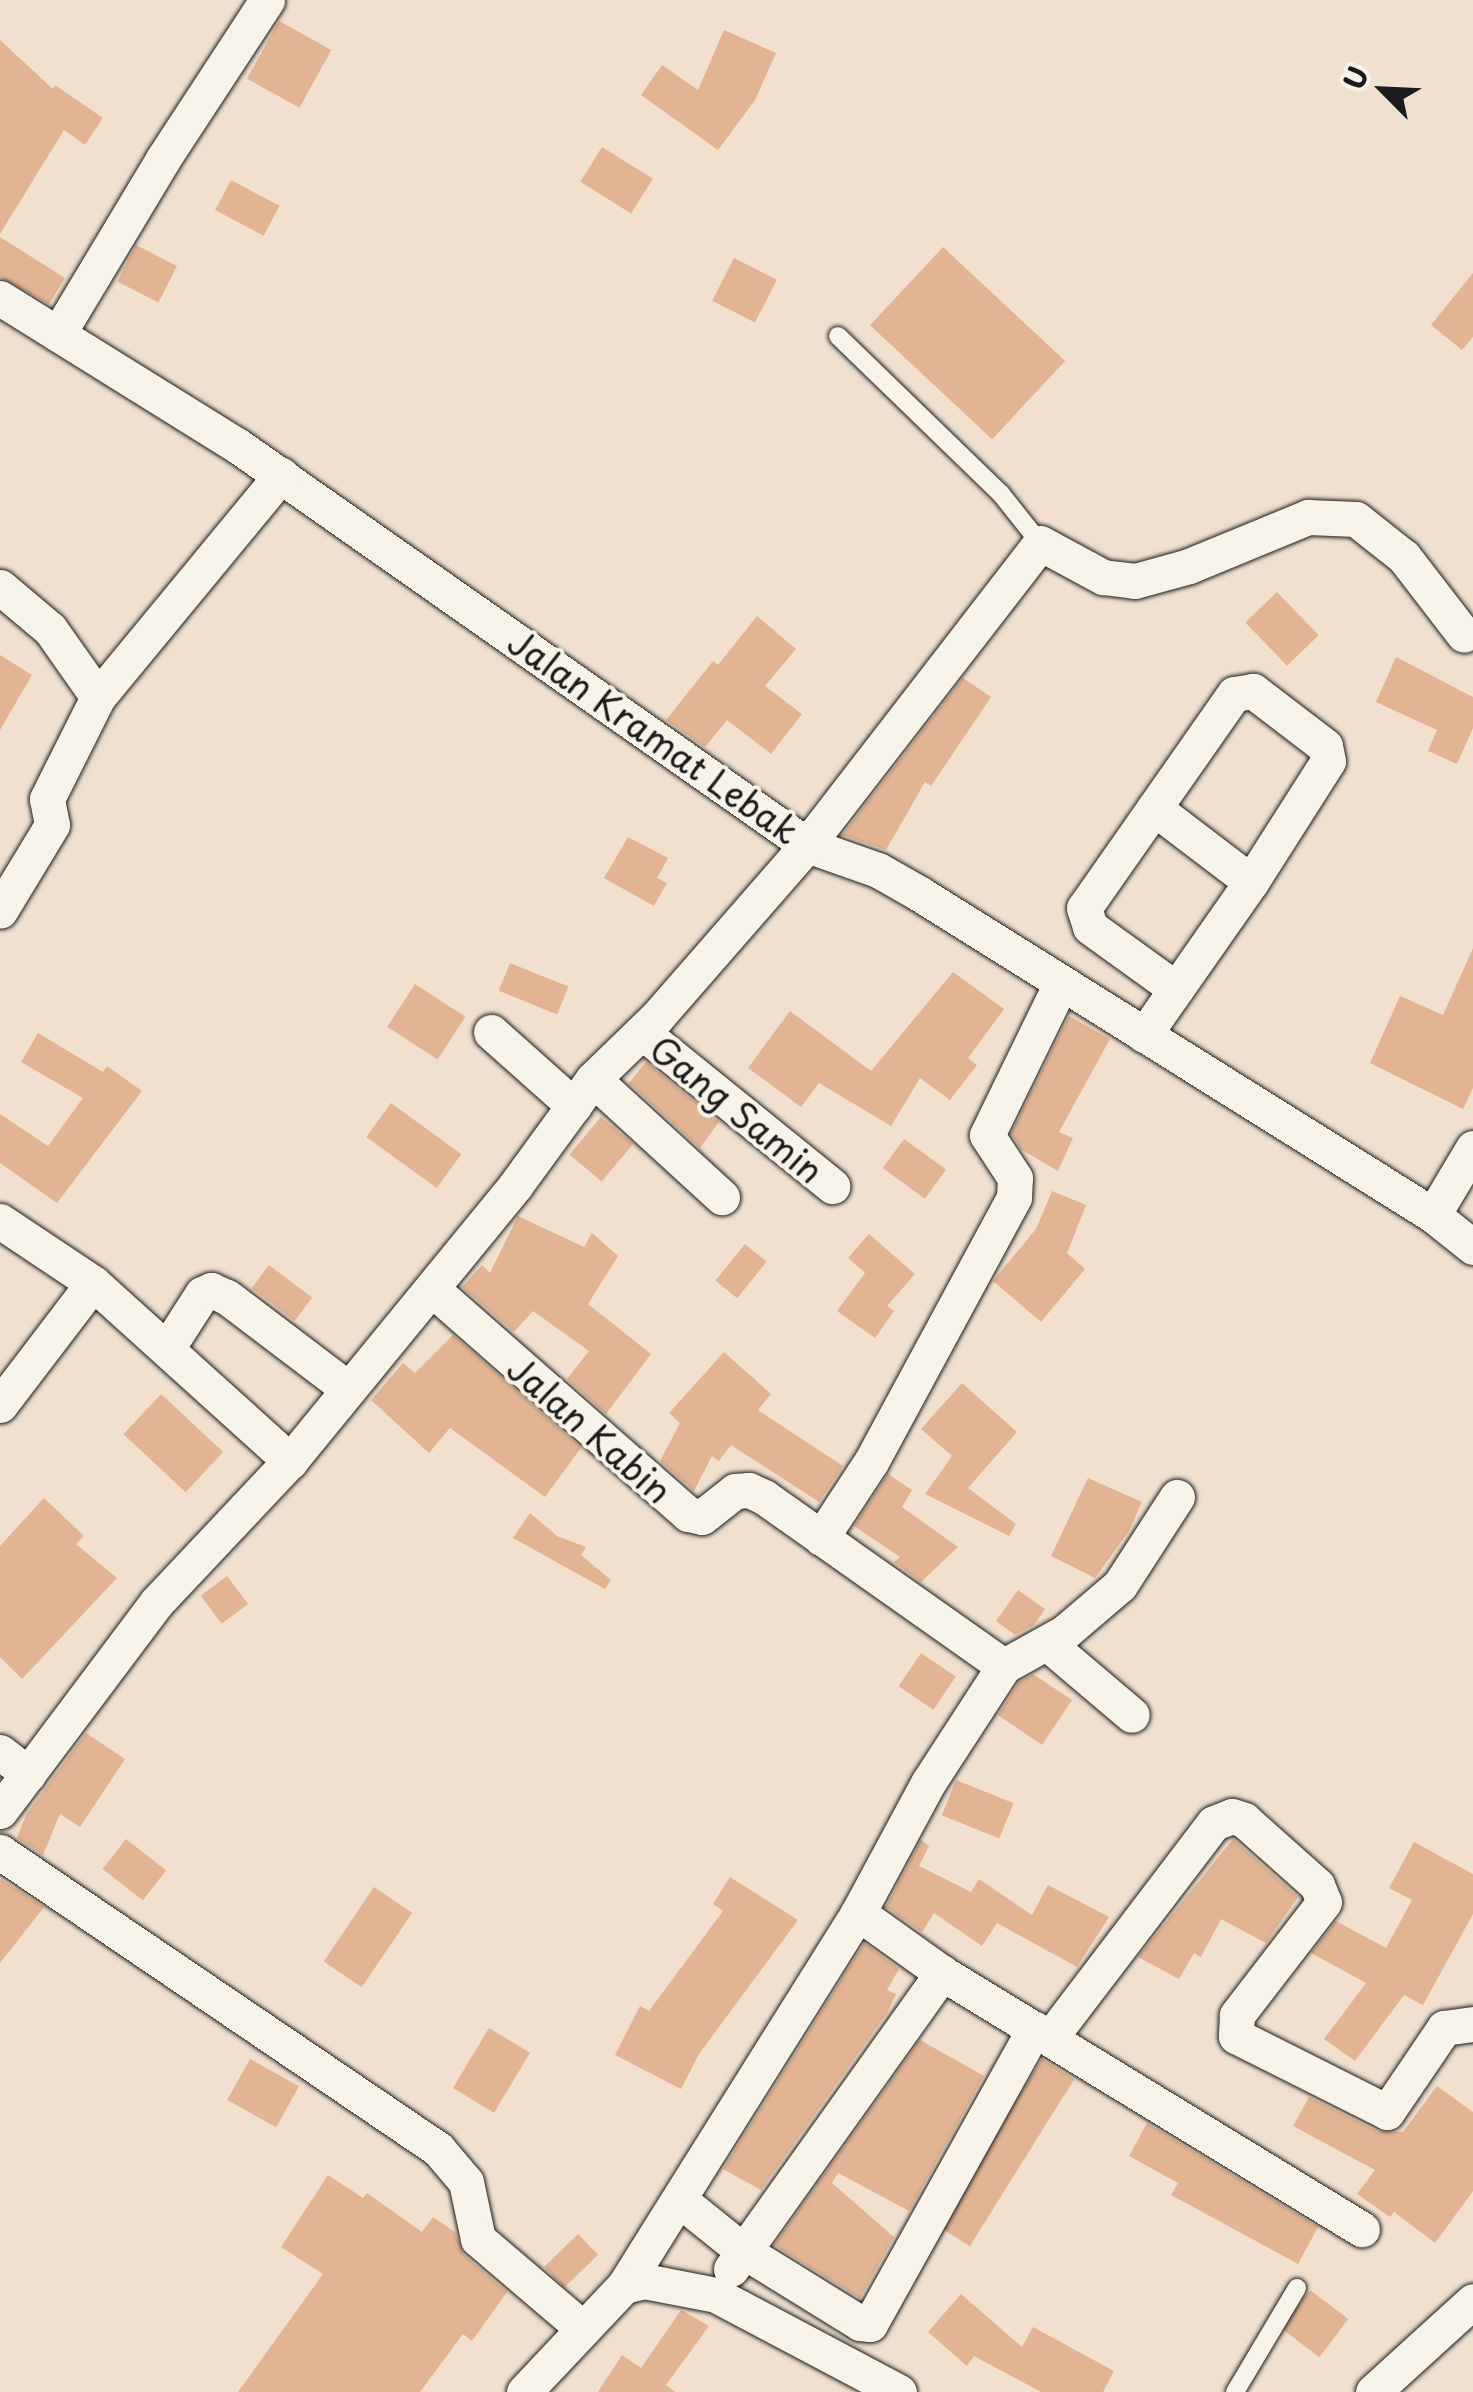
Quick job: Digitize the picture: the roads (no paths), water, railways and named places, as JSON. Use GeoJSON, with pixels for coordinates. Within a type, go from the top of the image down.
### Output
{"type":"FeatureCollection","features":[{"type":"Feature","properties":{"kind":"street"},"geometry":{"type":"LineString","coordinates":[[58,334],[163,158],[267,0]]}},
{"type":"Feature","properties":{"kind":"street","name":"Jalan Kramat Lebak"},"geometry":{"type":"LineString","coordinates":[[0,298],[281,476],[807,845],[878,870],[1433,1215],[1473,1247]]}},
{"type":"Feature","properties":{"kind":"street"},"geometry":{"type":"LineString","coordinates":[[3,896],[52,826],[47,799],[98,697],[281,476]]}},
{"type":"Feature","properties":{"kind":"street"},"geometry":{"type":"LineString","coordinates":[[0,1811],[14,1763],[157,1602],[290,1461],[432,1289],[583,1092],[642,1032],[807,845],[1040,543],[1103,577],[1135,581],[1189,566],[1308,517],[1356,519],[1404,557],[1464,635]]}},
{"type":"Feature","properties":{"kind":"street"},"geometry":{"type":"LineString","coordinates":[[0,587],[50,629],[98,697]]}},
{"type":"Feature","properties":{"kind":"street"},"geometry":{"type":"LineString","coordinates":[[1144,1035],[1251,882],[1328,761],[1325,746],[1261,695],[1242,690],[1234,694],[1084,908],[1090,927],[1176,988]]}},
{"type":"Feature","properties":{"kind":"street"},"geometry":{"type":"LineString","coordinates":[[1154,808],[1251,882]]}},
{"type":"Feature","properties":{"kind":"street"},"geometry":{"type":"LineString","coordinates":[[821,1538],[871,1462],[1014,1197],[1015,1178],[987,1135],[1061,983]]}},
{"type":"Feature","properties":{"kind":"street"},"geometry":{"type":"LineString","coordinates":[[491,1032],[583,1092],[722,1197]]}},
{"type":"Feature","properties":{"kind":"street","name":"Gang Samin"},"geometry":{"type":"LineString","coordinates":[[642,1032],[832,1186]]}},
{"type":"Feature","properties":{"kind":"street"},"geometry":{"type":"LineString","coordinates":[[1433,1215],[1473,1148]]}},
{"type":"Feature","properties":{"kind":"street"},"geometry":{"type":"LineString","coordinates":[[0,1221],[93,1283],[290,1461]]}},
{"type":"Feature","properties":{"kind":"street"},"geometry":{"type":"LineString","coordinates":[[0,1405],[93,1283]]}},
{"type":"Feature","properties":{"kind":"street","name":"Jalan Kabin"},"geometry":{"type":"LineString","coordinates":[[432,1289],[688,1514],[702,1517],[735,1491],[750,1490],[1004,1666]]}},
{"type":"Feature","properties":{"kind":"street"},"geometry":{"type":"LineString","coordinates":[[168,1347],[202,1294],[211,1290],[227,1297],[348,1388]]}},
{"type":"Feature","properties":{"kind":"street"},"geometry":{"type":"LineString","coordinates":[[524,2392],[581,2327],[624,2286],[681,2202],[858,1913],[928,1783],[1004,1666],[1047,1643],[1120,1585],[1178,1496]]}},
{"type":"Feature","properties":{"kind":"street"},"geometry":{"type":"LineString","coordinates":[[1047,1643],[1132,1714]]}},
{"type":"Feature","properties":{"kind":"street"},"geometry":{"type":"LineString","coordinates":[[681,2202],[742,2250],[860,2324],[870,2324],[1042,2034],[1214,1823],[1232,1816],[1244,1820],[1317,1885],[1324,1902],[1321,1912],[1238,2015],[1234,2022],[1236,2036],[1387,2112],[1444,2028],[1473,2024]]}},
{"type":"Feature","properties":{"kind":"street"},"geometry":{"type":"LineString","coordinates":[[0,1852],[438,2149],[466,2182],[478,2239],[581,2327]]}},
{"type":"Feature","properties":{"kind":"street"},"geometry":{"type":"LineString","coordinates":[[858,1913],[942,1973],[1362,2228]]}},
{"type":"Feature","properties":{"kind":"street"},"geometry":{"type":"LineString","coordinates":[[716,2295],[742,2250],[942,1973]]}},
{"type":"Feature","properties":{"kind":"street"},"geometry":{"type":"LineString","coordinates":[[624,2286],[663,2282],[716,2295],[899,2392]]}},
{"type":"Feature","properties":{"kind":"street"},"geometry":{"type":"LineString","coordinates":[[1374,2392],[1473,2301]]}},
{"type":"Feature","properties":{"kind":"lane"},"geometry":{"type":"LineString","coordinates":[[838,336],[1002,494],[1040,543]]}},
{"type":"Feature","properties":{"kind":"lane"},"geometry":{"type":"LineString","coordinates":[[1235,2392],[1296,2288]]}}]}
